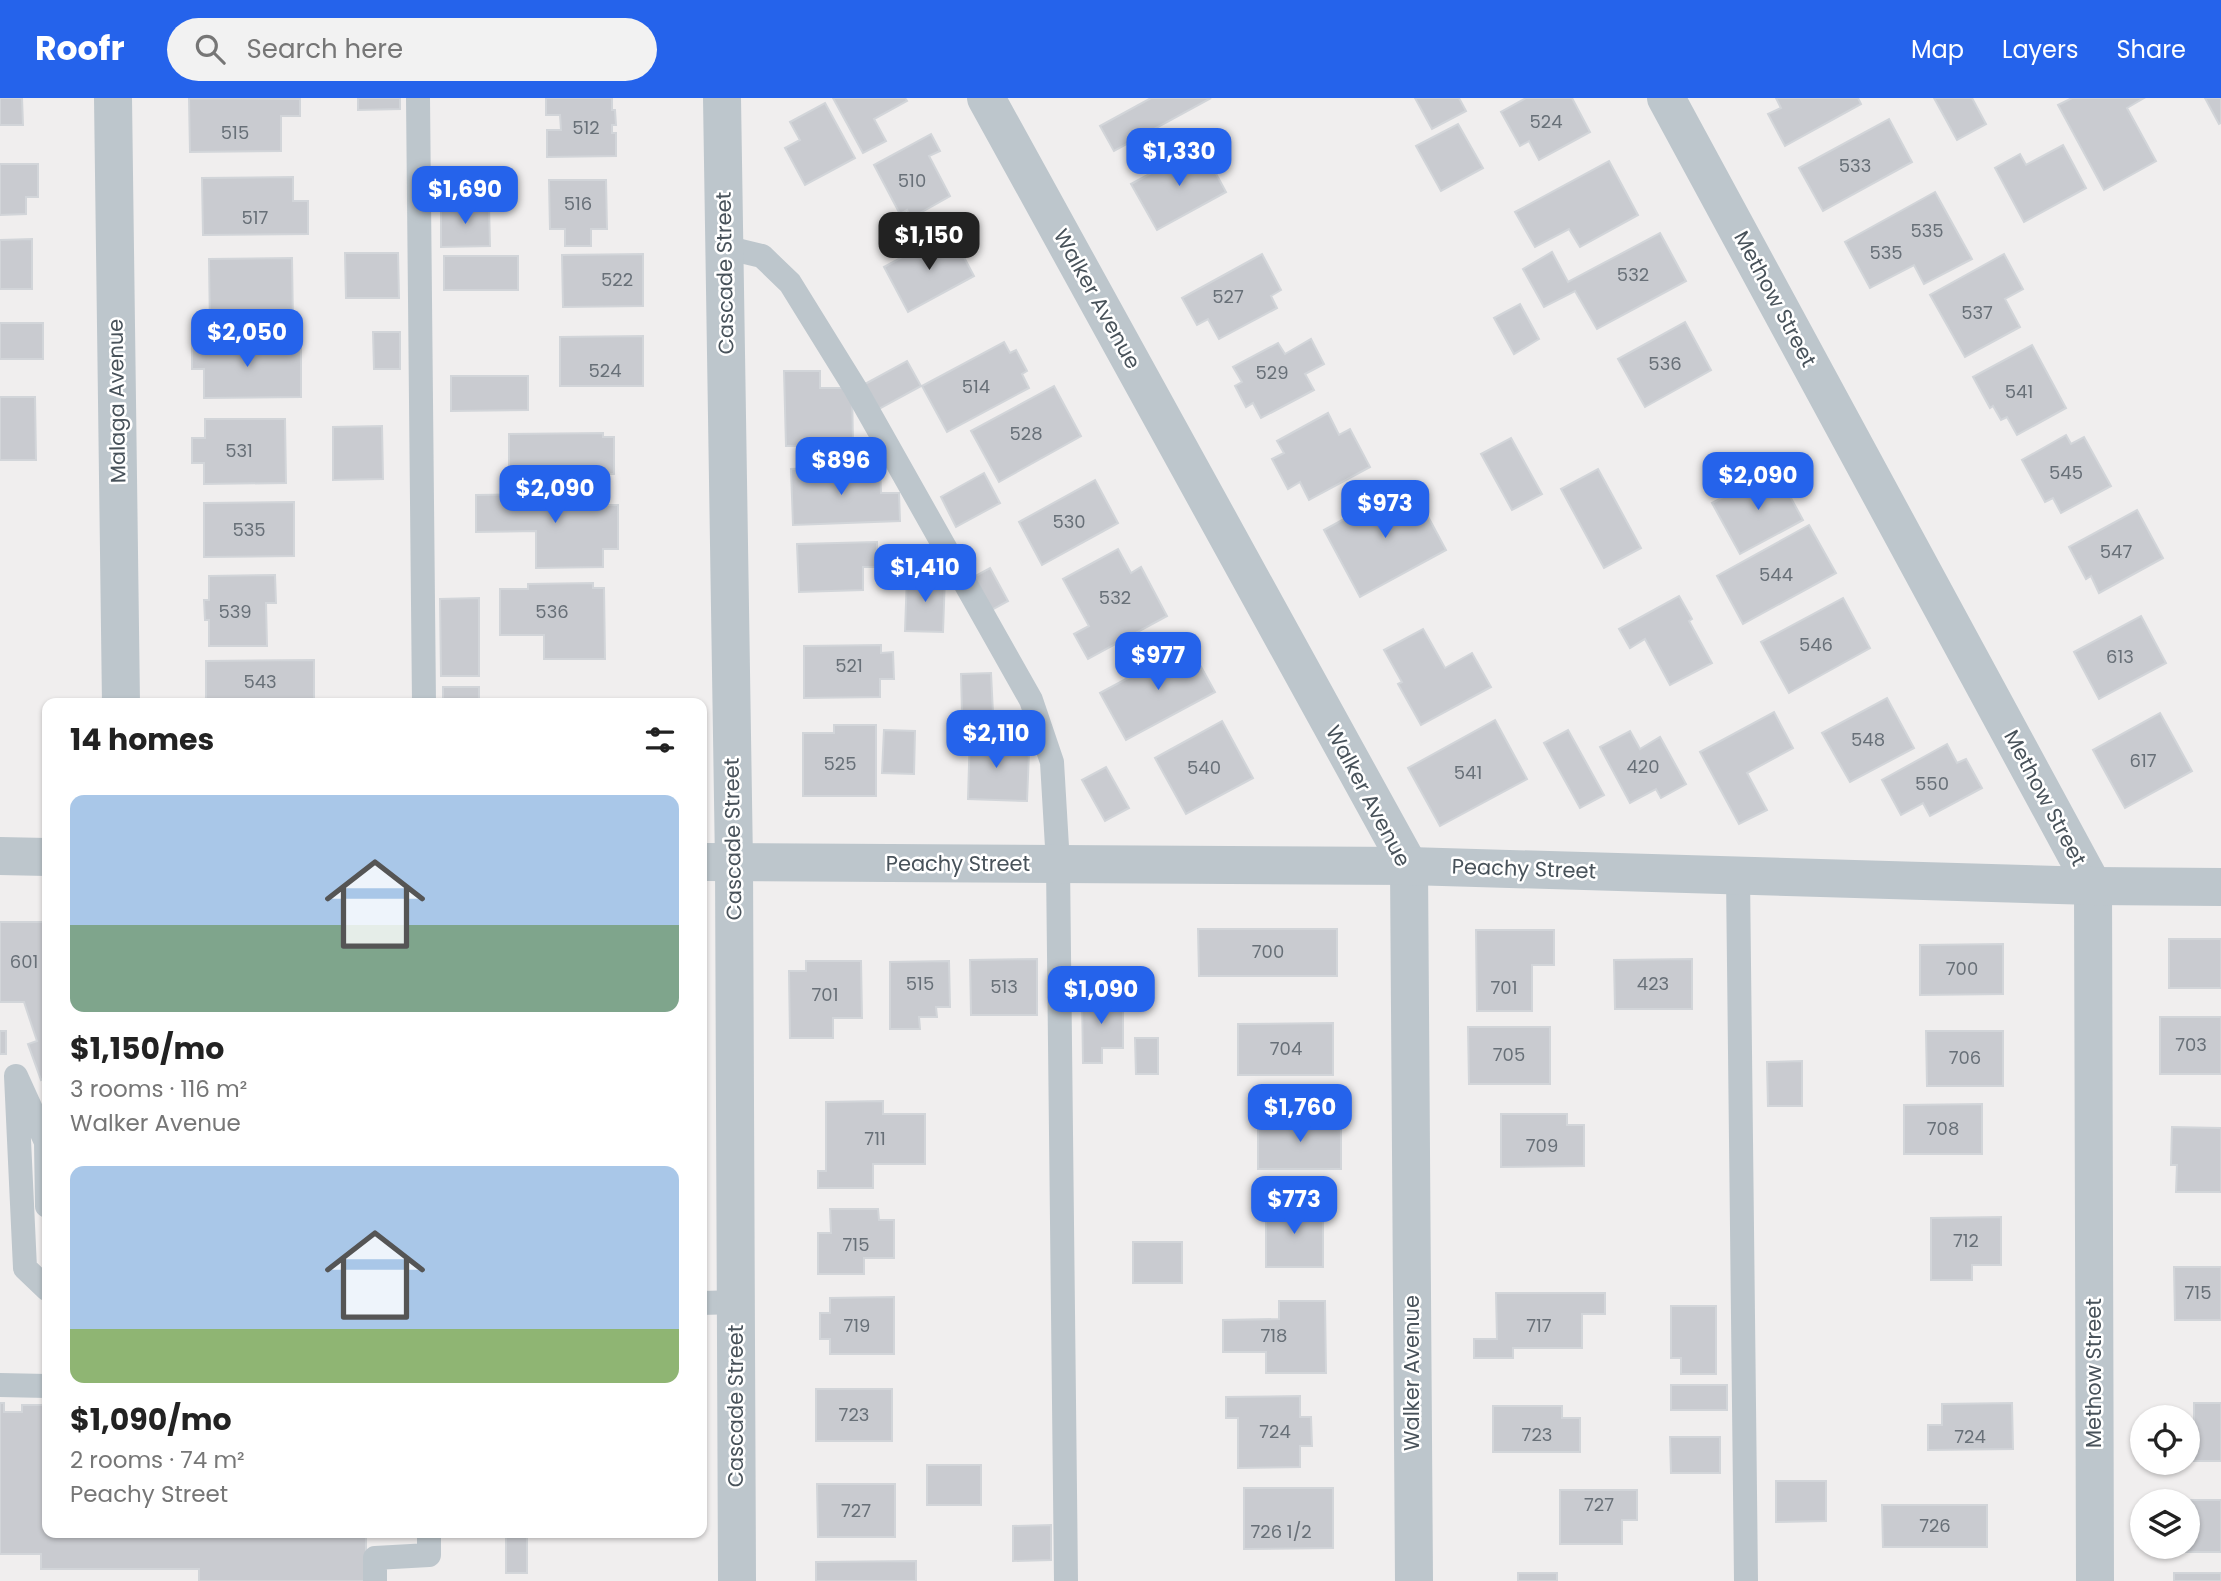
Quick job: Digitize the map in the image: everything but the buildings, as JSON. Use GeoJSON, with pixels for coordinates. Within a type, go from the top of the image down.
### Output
{"type":"FeatureCollection","features":[{"type":"Feature","properties":{"kind":"street","name":"Malaga Avenue"},"geometry":{"type":"LineString","coordinates":[[113,98],[121,698]]}},
{"type":"Feature","properties":{"kind":"street","name":"Cascade Street"},"geometry":{"type":"LineString","coordinates":[[722,98],[724,247],[718,862],[719,1302],[737,1581]]}},
{"type":"Feature","properties":{"kind":"street","name":"Walker Avenue"},"geometry":{"type":"LineString","coordinates":[[986,98],[1409,866],[1414,1581]]}},
{"type":"Feature","properties":{"kind":"street","name":"Methow Street"},"geometry":{"type":"LineString","coordinates":[[1666,98],[2093,886],[2095,1581]]}},
{"type":"Feature","properties":{"kind":"street"},"geometry":{"type":"LineString","coordinates":[[0,856],[42,857]]}},
{"type":"Feature","properties":{"kind":"street","name":"Peachy Street"},"geometry":{"type":"LineString","coordinates":[[718,862],[1409,866],[2093,886],[2221,887]]}},
{"type":"Feature","properties":{"kind":"lane"},"geometry":{"type":"LineString","coordinates":[[418,98],[424,698]]}},
{"type":"Feature","properties":{"kind":"lane"},"geometry":{"type":"LineString","coordinates":[[724,247],[762,256],[790,283],[855,388],[1031,700],[1052,762],[1058,864],[1066,1581]]}},
{"type":"Feature","properties":{"kind":"lane"},"geometry":{"type":"LineString","coordinates":[[1738,876],[1746,1581]]}},
{"type":"Feature","properties":{"kind":"lane"},"geometry":{"type":"LineString","coordinates":[[42,1133],[16,1076],[25,1268],[42,1284]]}},
{"type":"Feature","properties":{"kind":"lane"},"geometry":{"type":"LineString","coordinates":[[0,1385],[42,1386]]}},
{"type":"Feature","properties":{"kind":"lane"},"geometry":{"type":"LineString","coordinates":[[375,1581],[375,1559],[429,1555],[429,1538]]}}]}
